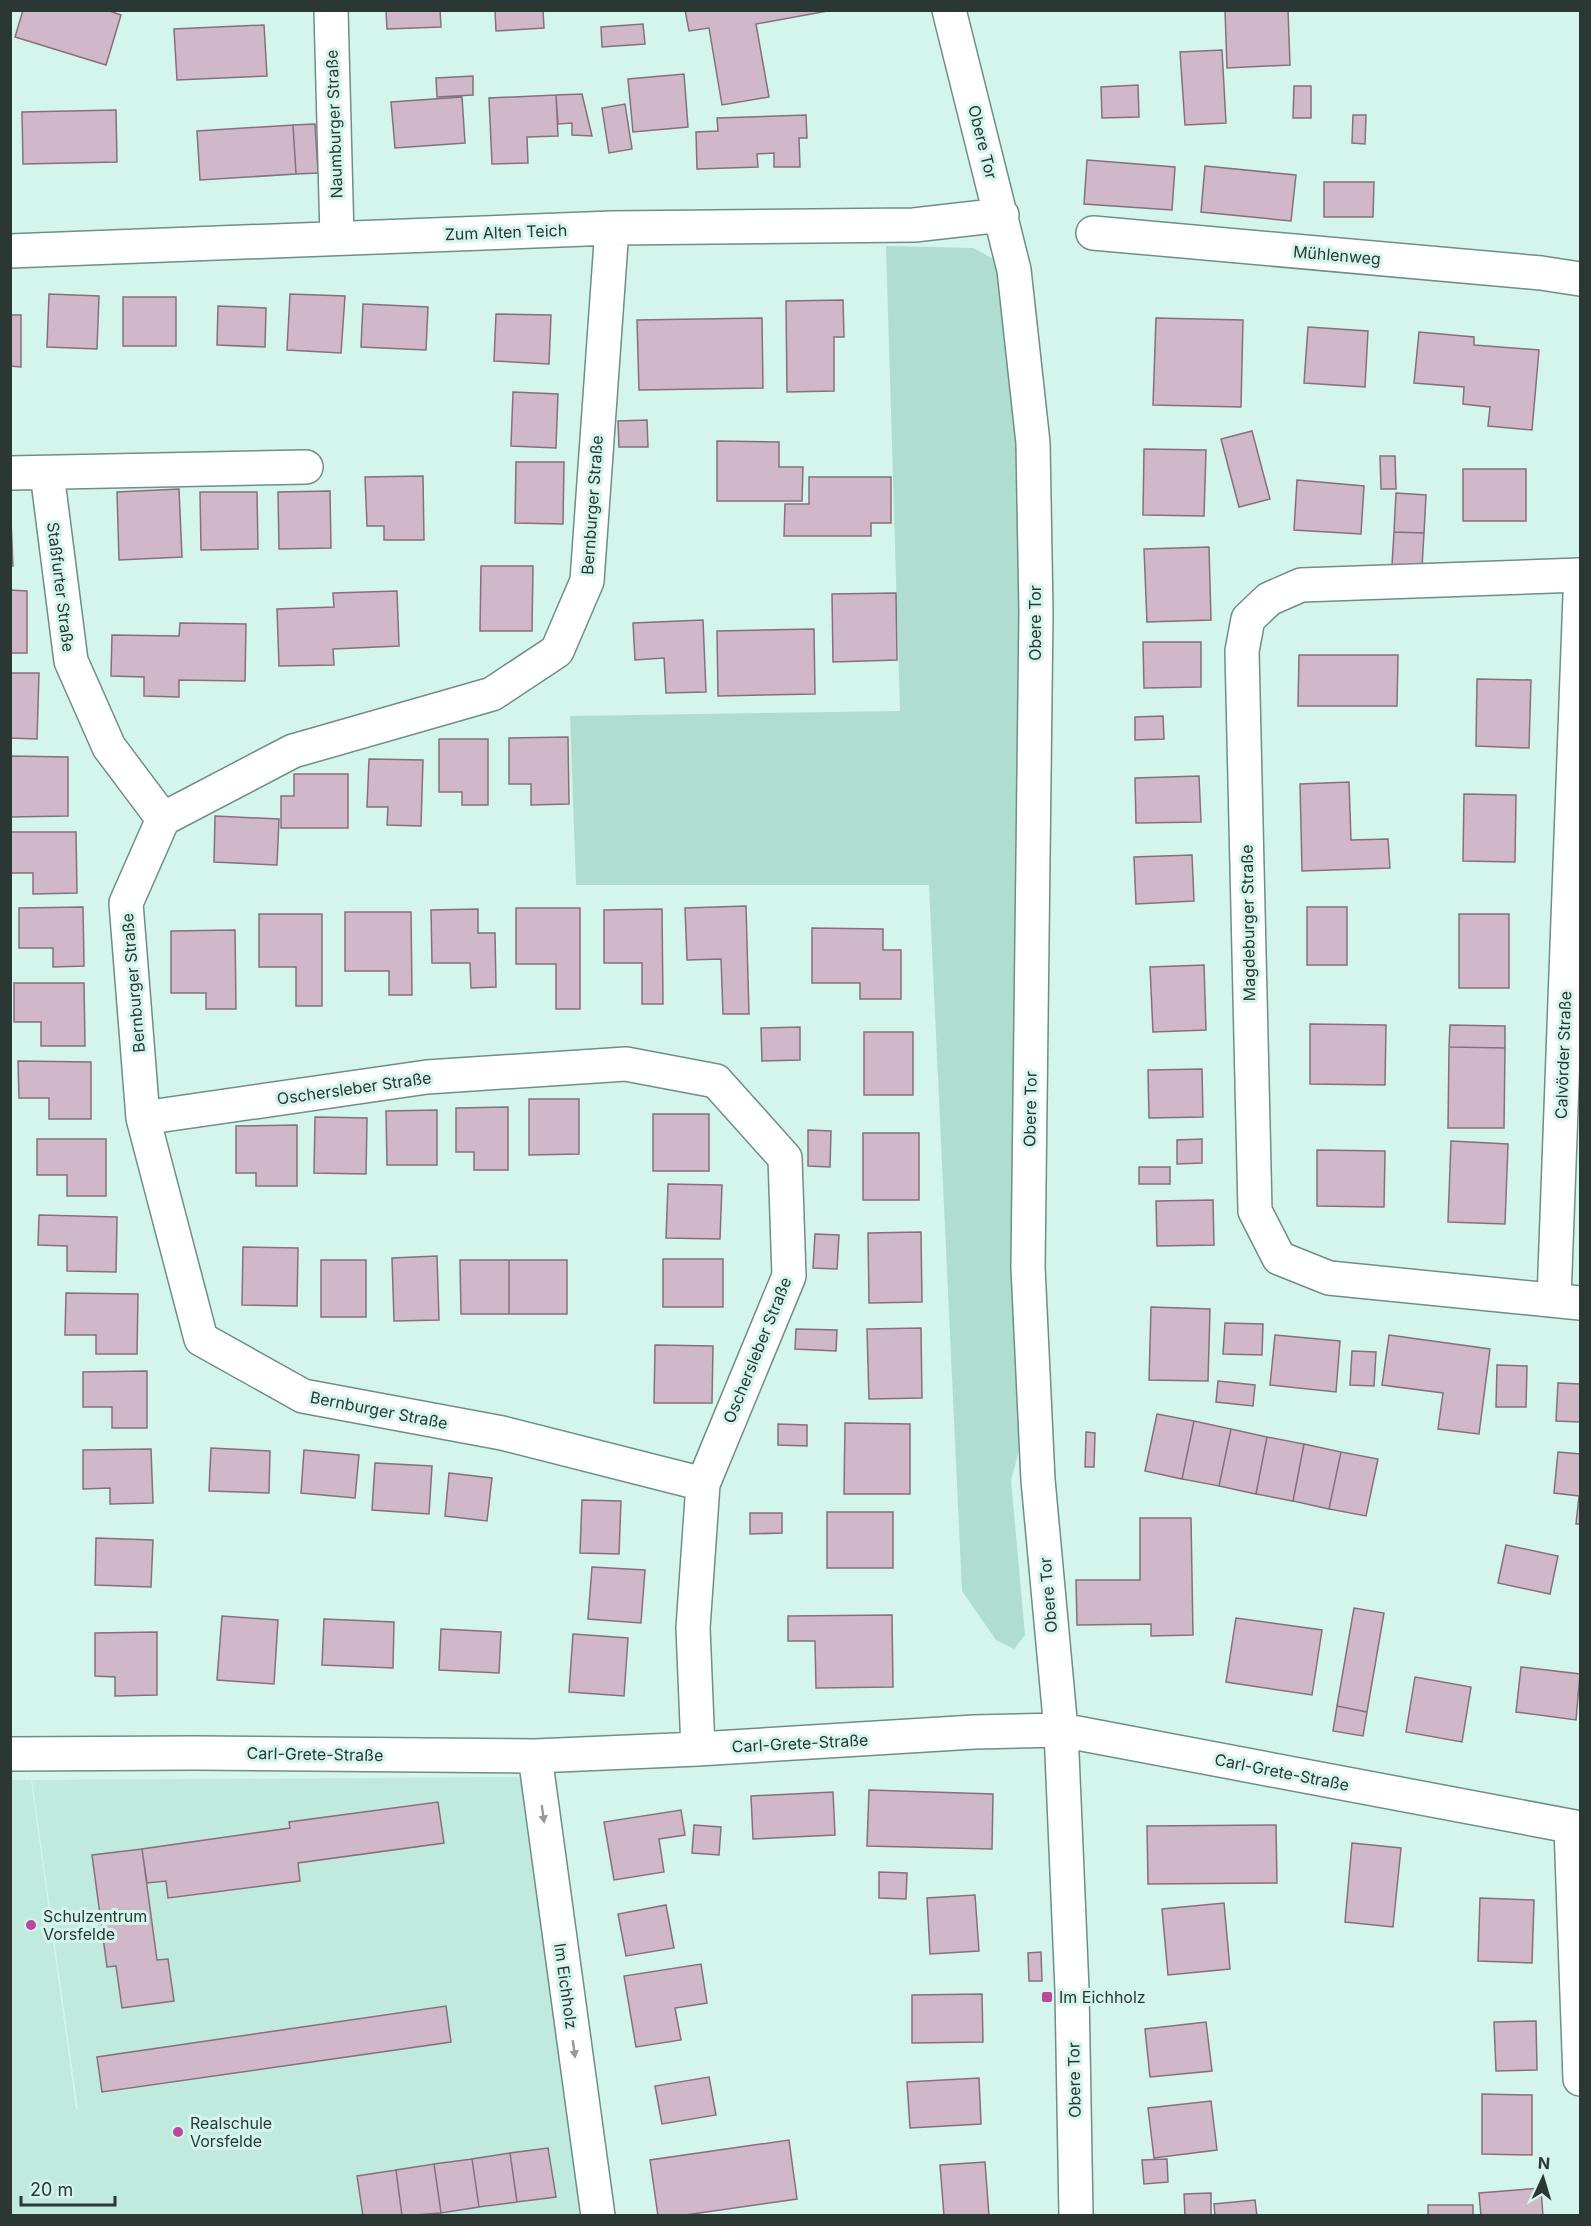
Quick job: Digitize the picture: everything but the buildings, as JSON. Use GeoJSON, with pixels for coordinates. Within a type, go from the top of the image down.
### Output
{"type":"FeatureCollection","features":[{"type":"Feature","properties":{"kind":"street","name":"Naumburger Straße"},"geometry":{"type":"LineString","coordinates":[[331,10],[337,238]]}},
{"type":"Feature","properties":{"kind":"street","name":"Obere Tor"},"geometry":{"type":"LineString","coordinates":[[949,10],[1014,270],[1033,443],[1035,624],[1029,1267],[1038,1480],[1061,1730],[1072,1990],[1076,2216]]}},
{"type":"Feature","properties":{"kind":"street","name":"Zum Alten Teich"},"geometry":{"type":"LineString","coordinates":[[10,251],[612,228],[914,225],[1002,215]]}},
{"type":"Feature","properties":{"kind":"street","name":"Bernburger Straße"},"geometry":{"type":"LineString","coordinates":[[612,228],[586,581],[557,651],[492,694],[293,751],[163,819],[126,903],[143,1118],[201,1339],[303,1396],[502,1433],[703,1484]]}},
{"type":"Feature","properties":{"kind":"street","name":"Mühlenweg"},"geometry":{"type":"LineString","coordinates":[[1093,233],[1541,273],[1581,279]]}},
{"type":"Feature","properties":{"kind":"street"},"geometry":{"type":"LineString","coordinates":[[10,473],[306,467]]}},
{"type":"Feature","properties":{"kind":"street","name":"Staßfurter Straße"},"geometry":{"type":"LineString","coordinates":[[47,473],[71,661],[109,747],[163,819]]}},
{"type":"Feature","properties":{"kind":"street","name":"Magdeburger Straße"},"geometry":{"type":"LineString","coordinates":[[1567,1301],[1329,1278],[1279,1258],[1255,1211],[1242,651],[1248,619],[1269,599],[1301,585],[1581,575]]}},
{"type":"Feature","properties":{"kind":"street","name":"Calvörder Straße"},"geometry":{"type":"LineString","coordinates":[[1567,1301],[1581,595]]}},
{"type":"Feature","properties":{"kind":"street","name":"Oschersleber Straße"},"geometry":{"type":"LineString","coordinates":[[143,1118],[426,1077],[626,1064],[716,1081],[785,1158],[789,1276],[703,1484],[693,1628],[698,1749]]}},
{"type":"Feature","properties":{"kind":"street","name":"Carl-Grete-Straße"},"geometry":{"type":"LineString","coordinates":[[10,1754],[536,1756],[698,1749],[974,1732],[1061,1730],[1576,1828]]}},
{"type":"Feature","properties":{"kind":"street","name":"Im Eichholz"},"geometry":{"type":"LineString","coordinates":[[536,1756],[597,2216]]}},
{"type":"Feature","properties":{"kind":"street"},"geometry":{"type":"LineString","coordinates":[[1576,1828],[1581,2079]]}},
{"type":"Feature","properties":{"kind":"shaded area"},"geometry":{"type":"Polygon","coordinates":[[[886,246],[973,248],[1014,270],[1034,1397],[1011,1480],[1025,1635],[1014,1649],[996,1640],[962,1591],[929,885],[576,885],[570,716],[900,711],[886,246]]]}},
{"type":"Feature","properties":{"kind":"shaded area"},"geometry":{"type":"Polygon","coordinates":[[[520,1777],[581,2215],[11,2215],[10,1780],[31,1780],[76,2109],[78,2109],[32,1780],[520,1777]]]}},
{"type":"Feature","properties":{"kind":"place","name":"Schulzentrum Vorsfelde"},"geometry":{"type":"Point","coordinates":[31,1925]}},
{"type":"Feature","properties":{"kind":"place","name":"Im Eichholz"},"geometry":{"type":"Point","coordinates":[1047,1997]}},
{"type":"Feature","properties":{"kind":"place","name":"Realschule Vorsfelde"},"geometry":{"type":"Point","coordinates":[178,2132]}}]}
